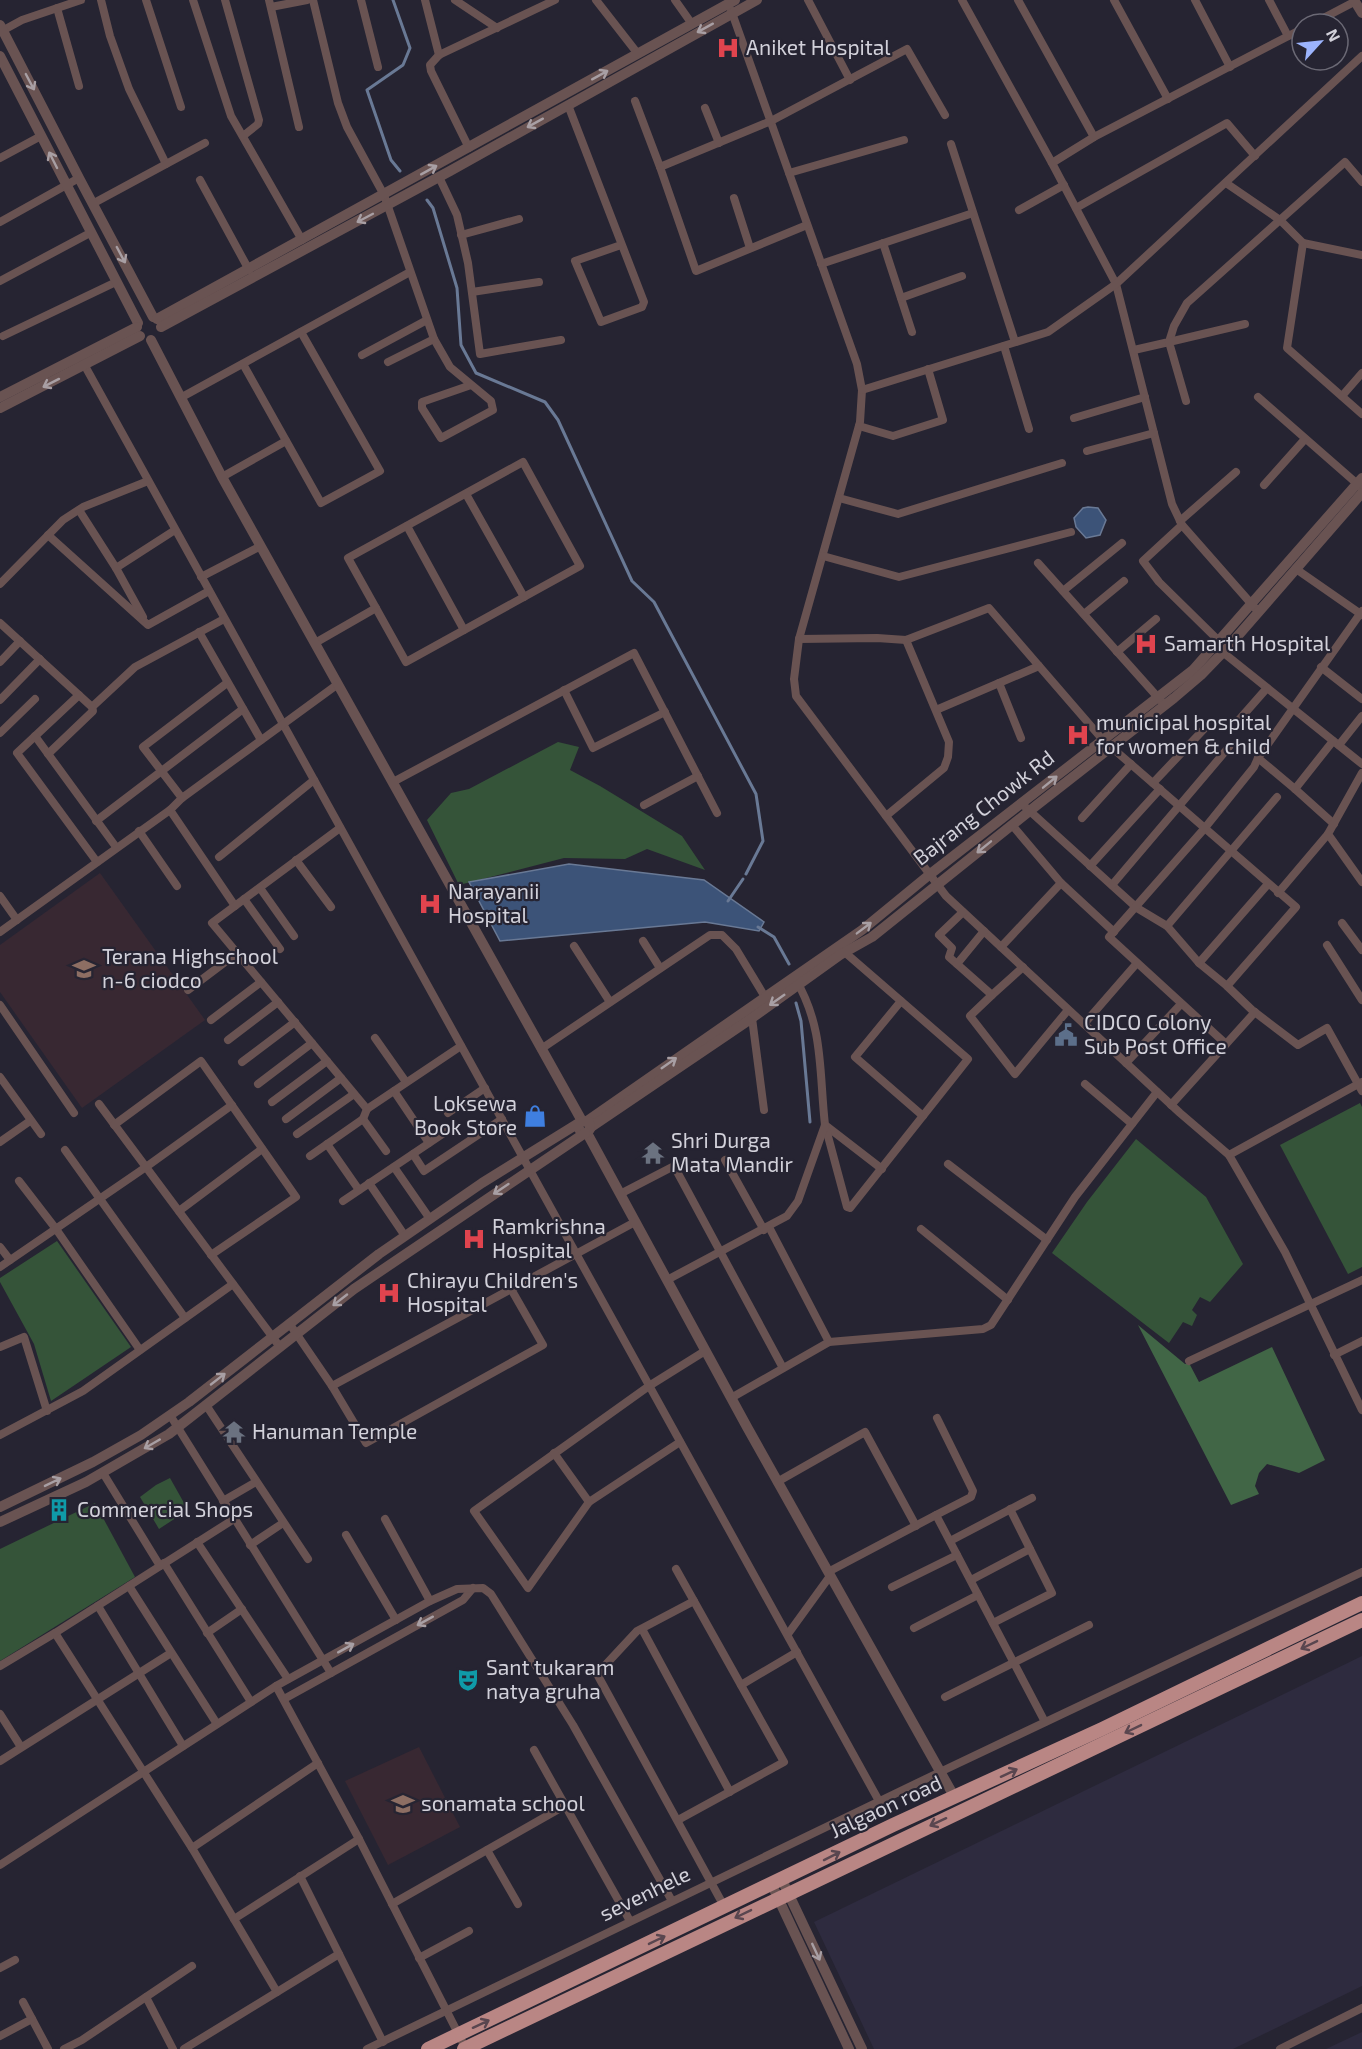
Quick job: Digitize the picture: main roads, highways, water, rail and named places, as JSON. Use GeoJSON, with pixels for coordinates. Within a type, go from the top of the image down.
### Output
{"type":"FeatureCollection","features":[{"type":"Feature","properties":{"kind":"highway","name":"Jalgaon road"},"geometry":{"type":"LineString","coordinates":[[428,2049],[725,1908],[780,1889],[893,1825],[955,1798],[1362,1603]]}},
{"type":"Feature","properties":{"kind":"highway","name":"Jalgaon road"},"geometry":{"type":"LineString","coordinates":[[465,2049],[780,1889],[1362,1620]]}},
{"type":"Feature","properties":{"kind":"water"},"geometry":{"type":"Polygon","coordinates":[[[1083,508],[1098,508],[1106,520],[1100,535],[1086,538],[1076,527],[1074,518],[1083,508]]]}},
{"type":"Feature","properties":{"kind":"water"},"geometry":{"type":"Polygon","coordinates":[[[569,864],[704,880],[764,922],[759,931],[705,922],[500,941],[469,882],[569,864]]]}},
{"type":"Feature","properties":{"kind":"waterway"},"geometry":{"type":"LineString","coordinates":[[393,0],[410,48],[403,65],[367,90],[391,160],[400,171]]}},
{"type":"Feature","properties":{"kind":"waterway"},"geometry":{"type":"LineString","coordinates":[[427,200],[433,208],[457,288],[461,345],[476,373],[545,402],[558,420],[632,581],[654,602],[756,794],[763,841],[746,874]]}},
{"type":"Feature","properties":{"kind":"waterway"},"geometry":{"type":"LineString","coordinates":[[728,901],[743,879]]}},
{"type":"Feature","properties":{"kind":"waterway"},"geometry":{"type":"LineString","coordinates":[[758,927],[774,937],[789,964]]}},
{"type":"Feature","properties":{"kind":"waterway"},"geometry":{"type":"LineString","coordinates":[[796,1003],[801,1021],[810,1122]]}},
{"type":"Feature","properties":{"kind":"place","name":"Aniket Hospital"},"geometry":{"type":"Point","coordinates":[728,48]}},
{"type":"Feature","properties":{"kind":"place","name":"Samarth Hospital"},"geometry":{"type":"Point","coordinates":[1146,644]}},
{"type":"Feature","properties":{"kind":"place","name":"municipal hospital for women & child"},"geometry":{"type":"Point","coordinates":[1078,735]}},
{"type":"Feature","properties":{"kind":"place","name":"Narayanii Hospital"},"geometry":{"type":"Point","coordinates":[430,904]}},
{"type":"Feature","properties":{"kind":"place","name":"Terana Highschool n-6 ciodco"},"geometry":{"type":"Point","coordinates":[84,969]}},
{"type":"Feature","properties":{"kind":"place","name":"CIDCO Colony Sub Post Office"},"geometry":{"type":"Point","coordinates":[1066,1035]}},
{"type":"Feature","properties":{"kind":"place","name":"Loksewa Book Store"},"geometry":{"type":"Point","coordinates":[535,1116]}},
{"type":"Feature","properties":{"kind":"place","name":"Shri Durga Mata Mandir"},"geometry":{"type":"Point","coordinates":[653,1153]}},
{"type":"Feature","properties":{"kind":"place","name":"Ramkrishna Hospital"},"geometry":{"type":"Point","coordinates":[474,1239]}},
{"type":"Feature","properties":{"kind":"place","name":"Chirayu Children's Hospital"},"geometry":{"type":"Point","coordinates":[389,1293]}},
{"type":"Feature","properties":{"kind":"place","name":"Hanuman Temple"},"geometry":{"type":"Point","coordinates":[234,1432]}},
{"type":"Feature","properties":{"kind":"place","name":"Commercial Shops"},"geometry":{"type":"Point","coordinates":[59,1510]}},
{"type":"Feature","properties":{"kind":"place","name":"Sant tukaram natya gruha"},"geometry":{"type":"Point","coordinates":[468,1680]}},
{"type":"Feature","properties":{"kind":"place","name":"sonamata school"},"geometry":{"type":"Point","coordinates":[403,1804]}}]}
